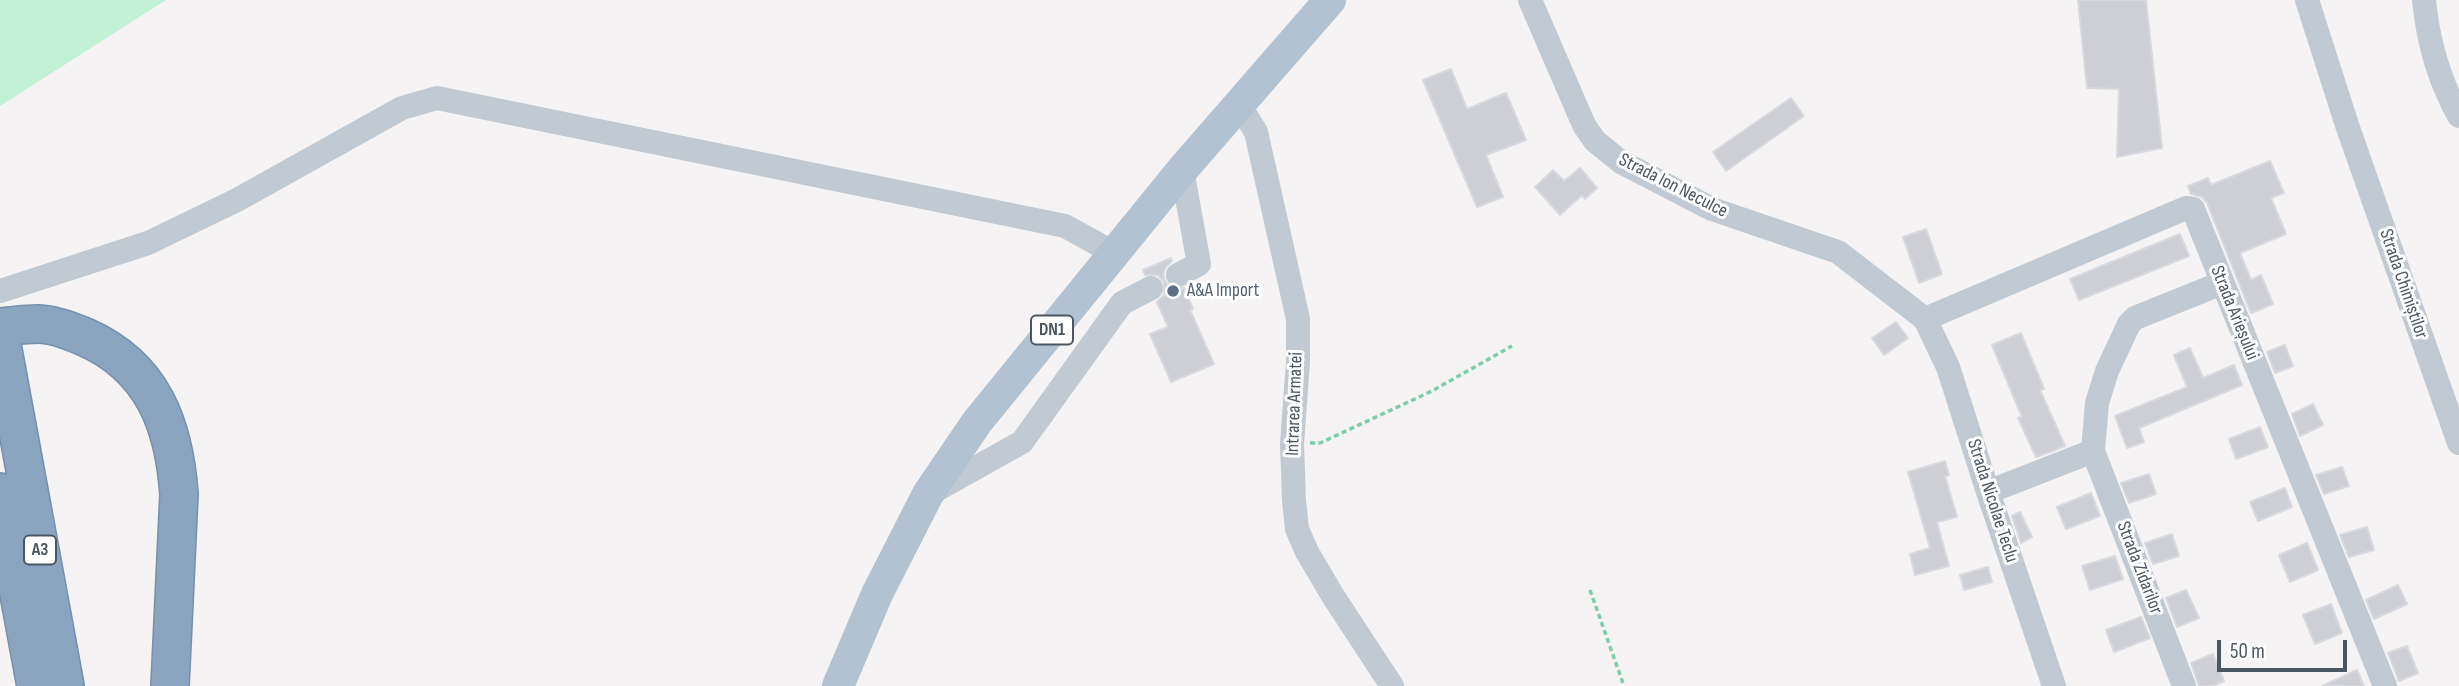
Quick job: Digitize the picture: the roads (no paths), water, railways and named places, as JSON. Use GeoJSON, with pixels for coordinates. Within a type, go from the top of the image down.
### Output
{"type":"FeatureCollection","features":[{"type":"Feature","properties":{"kind":"highway"},"geometry":{"type":"LineString","coordinates":[[0,327],[40,324],[71,331],[98,343],[126,363],[146,383],[163,412],[175,457],[179,494],[170,686]]}},
{"type":"Feature","properties":{"kind":"highway","name":"A3"},"geometry":{"type":"LineString","coordinates":[[0,334],[65,686]]}},
{"type":"Feature","properties":{"kind":"highway","name":"A3"},"geometry":{"type":"LineString","coordinates":[[0,492],[36,686]]}},
{"type":"Feature","properties":{"kind":"main road","name":"DN1"},"geometry":{"type":"LineString","coordinates":[[838,686],[877,593],[928,494],[977,422],[1182,170],[1330,0]]}},
{"type":"Feature","properties":{"kind":"street","name":"Strada Ion Neculce"},"geometry":{"type":"LineString","coordinates":[[1530,0],[1584,125],[1606,151],[1621,162],[1712,209],[1838,252],[1925,318]]}},
{"type":"Feature","properties":{"kind":"street","name":"Strada Chimiștilor"},"geometry":{"type":"LineString","coordinates":[[2307,0],[2347,125],[2459,443]]}},
{"type":"Feature","properties":{"kind":"street"},"geometry":{"type":"LineString","coordinates":[[2424,0],[2435,61],[2444,88],[2459,117]]}},
{"type":"Feature","properties":{"kind":"street"},"geometry":{"type":"LineString","coordinates":[[0,291],[148,243],[237,200],[402,108],[438,98],[1065,226],[1114,253]]}},
{"type":"Feature","properties":{"kind":"street","name":"Intrarea Armatei"},"geometry":{"type":"LineString","coordinates":[[1239,105],[1256,132],[1298,319],[1292,444],[1297,529],[1333,596],[1392,686]]}},
{"type":"Feature","properties":{"kind":"street"},"geometry":{"type":"LineString","coordinates":[[1178,275],[1199,264],[1182,170]]}},
{"type":"Feature","properties":{"kind":"street","name":"Strada Arieșului"},"geometry":{"type":"LineString","coordinates":[[1925,318],[2186,208],[2193,209],[2385,686]]}},
{"type":"Feature","properties":{"kind":"street","name":"Strada Zidarilor"},"geometry":{"type":"LineString","coordinates":[[2184,686],[2093,451],[2097,403],[2107,371],[2129,324],[2135,318],[2222,284]]}},
{"type":"Feature","properties":{"kind":"street"},"geometry":{"type":"LineString","coordinates":[[928,494],[1022,442],[1122,303],[1151,288]]}},
{"type":"Feature","properties":{"kind":"street","name":"Strada Nicolae Teclu"},"geometry":{"type":"LineString","coordinates":[[1925,318],[1948,367],[2054,686]]}},
{"type":"Feature","properties":{"kind":"street"},"geometry":{"type":"LineString","coordinates":[[1988,492],[2093,451]]}},
{"type":"Feature","properties":{"kind":"place","name":"A&A Import"},"geometry":{"type":"Point","coordinates":[1173,291]}}]}
